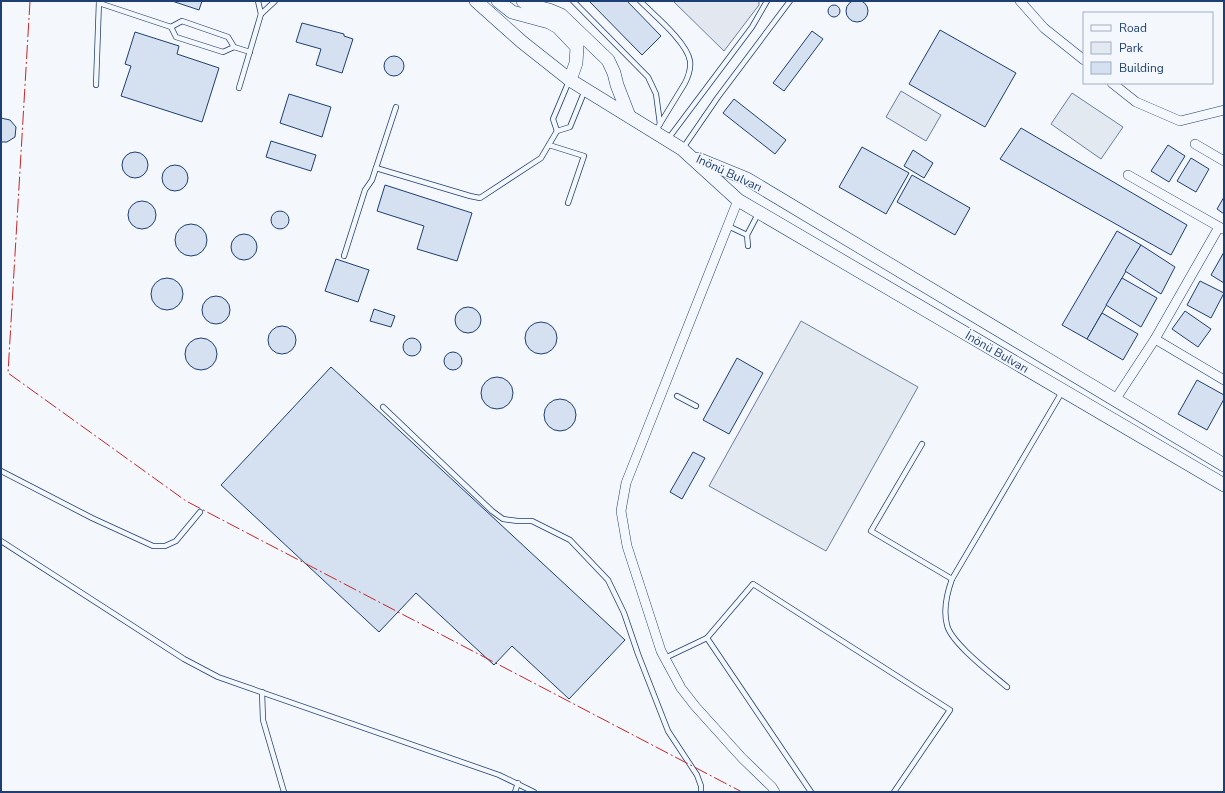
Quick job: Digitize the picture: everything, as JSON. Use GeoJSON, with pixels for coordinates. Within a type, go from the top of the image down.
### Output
{"type":"FeatureCollection","features":[{"type":"Feature","properties":{"kind":"street"},"geometry":{"type":"LineString","coordinates":[[476,1],[522,42],[570,80],[629,116],[658,128],[668,140],[686,152]]}},
{"type":"Feature","properties":{"kind":"street"},"geometry":{"type":"LineString","coordinates":[[498,1],[512,12],[549,22],[558,27],[577,47],[576,64],[570,80]]}},
{"type":"Feature","properties":{"kind":"street"},"geometry":{"type":"LineString","coordinates":[[523,1],[529,5],[561,15],[608,60],[629,116]]}},
{"type":"Feature","properties":{"kind":"street"},"geometry":{"type":"LineString","coordinates":[[1020,1],[1044,28],[1083,59]]}},
{"type":"Feature","properties":{"kind":"street"},"geometry":{"type":"LineString","coordinates":[[1113,84],[1136,102],[1180,121],[1224,110]]}},
{"type":"Feature","properties":{"kind":"street"},"geometry":{"type":"LineString","coordinates":[[1195,144],[1224,160]]}},
{"type":"Feature","properties":{"kind":"street","name":"İnönü Bulvarı"},"geometry":{"type":"LineString","coordinates":[[686,152],[738,200],[1224,485]]}},
{"type":"Feature","properties":{"kind":"street","name":"İnönü Bulvarı"},"geometry":{"type":"LineString","coordinates":[[686,152],[747,179],[1224,465]]}},
{"type":"Feature","properties":{"kind":"street"},"geometry":{"type":"LineString","coordinates":[[1115,400],[1155,339],[1221,228],[1128,175]]}},
{"type":"Feature","properties":{"kind":"street"},"geometry":{"type":"LineString","coordinates":[[738,200],[626,483],[621,511],[627,546],[649,617],[661,651],[681,688],[694,706],[742,758],[772,787],[775,792]]}},
{"type":"Feature","properties":{"kind":"street"},"geometry":{"type":"LineString","coordinates":[[1155,339],[1224,380]]}},
{"type":"Feature","properties":{"kind":"lane"},"geometry":{"type":"LineString","coordinates":[[239,88],[260,14],[258,1]]}},
{"type":"Feature","properties":{"kind":"lane"},"geometry":{"type":"LineString","coordinates":[[260,14],[275,1]]}},
{"type":"Feature","properties":{"kind":"lane"},"geometry":{"type":"LineString","coordinates":[[573,1],[648,77],[656,94],[658,128]]}},
{"type":"Feature","properties":{"kind":"lane"},"geometry":{"type":"LineString","coordinates":[[640,1],[678,39],[690,61],[689,74],[685,83],[658,128]]}},
{"type":"Feature","properties":{"kind":"lane"},"geometry":{"type":"LineString","coordinates":[[668,140],[752,27],[767,1]]}},
{"type":"Feature","properties":{"kind":"lane"},"geometry":{"type":"LineString","coordinates":[[686,152],[718,97],[790,1]]}},
{"type":"Feature","properties":{"kind":"lane"},"geometry":{"type":"LineString","coordinates":[[96,85],[99,2],[171,27],[176,37],[223,52],[234,47]]}},
{"type":"Feature","properties":{"kind":"lane"},"geometry":{"type":"LineString","coordinates":[[171,27],[182,21],[228,37],[234,47],[250,52]]}},
{"type":"Feature","properties":{"kind":"lane"},"geometry":{"type":"LineString","coordinates":[[557,131],[553,119],[570,80]]}},
{"type":"Feature","properties":{"kind":"lane"},"geometry":{"type":"LineString","coordinates":[[376,168],[480,198],[542,158],[557,131],[570,127],[585,88]]}},
{"type":"Feature","properties":{"kind":"lane"},"geometry":{"type":"LineString","coordinates":[[344,256],[365,190],[372,180],[396,107]]}},
{"type":"Feature","properties":{"kind":"lane"},"geometry":{"type":"LineString","coordinates":[[549,145],[584,156],[568,203]]}},
{"type":"Feature","properties":{"kind":"lane"},"geometry":{"type":"LineString","coordinates":[[748,246],[747,234],[759,212]]}},
{"type":"Feature","properties":{"kind":"lane"},"geometry":{"type":"LineString","coordinates":[[728,226],[747,234]]}},
{"type":"Feature","properties":{"kind":"lane"},"geometry":{"type":"LineString","coordinates":[[1007,687],[956,641],[947,626],[946,601],[952,579],[1063,391]]}},
{"type":"Feature","properties":{"kind":"lane"},"geometry":{"type":"LineString","coordinates":[[677,396],[696,406]]}},
{"type":"Feature","properties":{"kind":"lane"},"geometry":{"type":"LineString","coordinates":[[383,407],[492,512],[503,519],[532,521],[570,540],[608,580],[624,612],[638,654],[668,731],[697,775],[701,786],[701,792]]}},
{"type":"Feature","properties":{"kind":"lane"},"geometry":{"type":"LineString","coordinates":[[922,444],[871,531],[952,579]]}},
{"type":"Feature","properties":{"kind":"lane"},"geometry":{"type":"LineString","coordinates":[[1,471],[92,518],[153,546],[165,546],[176,540],[200,512]]}},
{"type":"Feature","properties":{"kind":"lane"},"geometry":{"type":"LineString","coordinates":[[1,542],[191,663],[218,677],[499,775],[534,792]]}},
{"type":"Feature","properties":{"kind":"lane"},"geometry":{"type":"LineString","coordinates":[[665,658],[707,638],[752,584],[950,710],[894,792]]}},
{"type":"Feature","properties":{"kind":"lane"},"geometry":{"type":"LineString","coordinates":[[707,638],[811,792]]}},
{"type":"Feature","properties":{"kind":"lane"},"geometry":{"type":"LineString","coordinates":[[262,692],[263,720],[284,792]]}},
{"type":"Feature","properties":{"kind":"lane"},"geometry":{"type":"LineString","coordinates":[[515,792],[518,783]]}},
{"type":"Feature","properties":{"kind":"green space"},"geometry":{"type":"Polygon","coordinates":[[[901,91],[941,115],[926,141],[886,117],[901,91]]]}},
{"type":"Feature","properties":{"kind":"green space"},"geometry":{"type":"Polygon","coordinates":[[[1072,93],[1123,127],[1101,159],[1051,124],[1072,93]]]}},
{"type":"Feature","properties":{"kind":"green space"},"geometry":{"type":"Polygon","coordinates":[[[801,321],[918,387],[826,551],[709,486],[801,321]]]}},
{"type":"Feature","properties":{"kind":"shaded area"},"geometry":{"type":"Polygon","coordinates":[[[673,1],[759,1],[759,5],[724,51],[673,1]]]}},
{"type":"Feature","properties":{"kind":"building"},"geometry":{"type":"Polygon","coordinates":[[[857,0],[865,3],[868,11],[865,19],[857,22],[849,19],[846,11],[849,3],[857,0]]]}},
{"type":"Feature","properties":{"kind":"building"},"geometry":{"type":"Polygon","coordinates":[[[172,1],[202,1],[199,10],[172,1]]]}},
{"type":"Feature","properties":{"kind":"building"},"geometry":{"type":"Polygon","coordinates":[[[589,1],[627,1],[661,36],[642,55],[589,1]]]}},
{"type":"Feature","properties":{"kind":"building"},"geometry":{"type":"Polygon","coordinates":[[[834,5],[838,7],[840,11],[838,15],[834,17],[830,15],[828,11],[830,7],[834,5]]]}},
{"type":"Feature","properties":{"kind":"building"},"geometry":{"type":"Polygon","coordinates":[[[302,23],[344,34],[344,36],[353,39],[342,73],[316,65],[321,49],[296,42],[302,23]]]}},
{"type":"Feature","properties":{"kind":"building"},"geometry":{"type":"Polygon","coordinates":[[[940,30],[1016,73],[985,127],[909,84],[940,30]]]}},
{"type":"Feature","properties":{"kind":"building"},"geometry":{"type":"Polygon","coordinates":[[[812,31],[823,39],[784,91],[773,83],[812,31]]]}},
{"type":"Feature","properties":{"kind":"building"},"geometry":{"type":"Polygon","coordinates":[[[135,32],[179,46],[177,54],[219,68],[202,122],[121,96],[131,66],[125,64],[135,32]]]}},
{"type":"Feature","properties":{"kind":"building"},"geometry":{"type":"Polygon","coordinates":[[[394,56],[401,59],[404,66],[401,73],[394,76],[387,73],[384,66],[387,59],[394,56]]]}},
{"type":"Feature","properties":{"kind":"building"},"geometry":{"type":"Polygon","coordinates":[[[289,94],[331,107],[322,137],[280,123],[289,94]]]}},
{"type":"Feature","properties":{"kind":"building"},"geometry":{"type":"Polygon","coordinates":[[[734,99],[786,140],[775,154],[723,113],[734,99]]]}},
{"type":"Feature","properties":{"kind":"building"},"geometry":{"type":"Polygon","coordinates":[[[1,118],[10,120],[16,127],[15,137],[7,142],[1,142],[1,118]]]}},
{"type":"Feature","properties":{"kind":"building"},"geometry":{"type":"Polygon","coordinates":[[[1021,128],[1187,225],[1171,255],[1000,159],[1021,128]]]}},
{"type":"Feature","properties":{"kind":"building"},"geometry":{"type":"Polygon","coordinates":[[[271,141],[316,155],[311,171],[266,157],[271,141]]]}},
{"type":"Feature","properties":{"kind":"building"},"geometry":{"type":"Polygon","coordinates":[[[1168,145],[1185,156],[1169,182],[1151,171],[1168,145]]]}},
{"type":"Feature","properties":{"kind":"building"},"geometry":{"type":"Polygon","coordinates":[[[862,147],[909,173],[886,214],[839,187],[862,147]]]}},
{"type":"Feature","properties":{"kind":"building"},"geometry":{"type":"Polygon","coordinates":[[[913,150],[933,163],[924,178],[904,166],[913,150]]]}},
{"type":"Feature","properties":{"kind":"building"},"geometry":{"type":"Polygon","coordinates":[[[135,152],[144,156],[148,165],[144,174],[135,178],[126,174],[122,165],[126,156],[135,152]]]}},
{"type":"Feature","properties":{"kind":"building"},"geometry":{"type":"Polygon","coordinates":[[[1191,158],[1209,169],[1196,192],[1177,181],[1191,158]]]}},
{"type":"Feature","properties":{"kind":"building"},"geometry":{"type":"Polygon","coordinates":[[[175,165],[184,169],[188,178],[184,187],[175,191],[166,187],[162,178],[166,169],[175,165]]]}},
{"type":"Feature","properties":{"kind":"building"},"geometry":{"type":"Polygon","coordinates":[[[912,175],[970,208],[955,235],[897,202],[912,175]]]}},
{"type":"Feature","properties":{"kind":"building"},"geometry":{"type":"Polygon","coordinates":[[[385,185],[472,213],[457,261],[417,249],[424,226],[377,211],[385,185]]]}},
{"type":"Feature","properties":{"kind":"building"},"geometry":{"type":"Polygon","coordinates":[[[1224,197],[1224,214],[1217,209],[1224,197]]]}},
{"type":"Feature","properties":{"kind":"building"},"geometry":{"type":"Polygon","coordinates":[[[142,201],[152,205],[156,215],[152,225],[142,229],[132,225],[128,215],[132,205],[142,201]]]}},
{"type":"Feature","properties":{"kind":"building"},"geometry":{"type":"Polygon","coordinates":[[[280,211],[286,214],[289,220],[286,226],[280,229],[274,226],[271,220],[274,214],[280,211]]]}},
{"type":"Feature","properties":{"kind":"building"},"geometry":{"type":"Polygon","coordinates":[[[188,224],[194,224],[204,231],[207,240],[206,246],[200,253],[194,256],[188,256],[178,249],[175,243],[175,237],[182,227],[188,224]]]}},
{"type":"Feature","properties":{"kind":"building"},"geometry":{"type":"Polygon","coordinates":[[[1117,231],[1141,245],[1087,339],[1062,325],[1117,231]]]}},
{"type":"Feature","properties":{"kind":"building"},"geometry":{"type":"Polygon","coordinates":[[[244,234],[253,238],[257,247],[253,256],[244,260],[235,256],[231,247],[235,238],[244,234]]]}},
{"type":"Feature","properties":{"kind":"building"},"geometry":{"type":"Polygon","coordinates":[[[1141,245],[1175,267],[1161,294],[1125,271],[1141,245]]]}},
{"type":"Feature","properties":{"kind":"building"},"geometry":{"type":"Polygon","coordinates":[[[1224,252],[1224,283],[1211,275],[1224,252]]]}},
{"type":"Feature","properties":{"kind":"building"},"geometry":{"type":"Polygon","coordinates":[[[336,259],[369,270],[358,302],[325,291],[336,259]]]}},
{"type":"Feature","properties":{"kind":"building"},"geometry":{"type":"Polygon","coordinates":[[[164,278],[170,278],[180,285],[183,294],[182,300],[176,307],[170,310],[164,310],[154,303],[151,297],[151,291],[158,281],[164,278]]]}},
{"type":"Feature","properties":{"kind":"building"},"geometry":{"type":"Polygon","coordinates":[[[1122,278],[1157,298],[1141,327],[1106,305],[1122,278]]]}},
{"type":"Feature","properties":{"kind":"building"},"geometry":{"type":"Polygon","coordinates":[[[1200,281],[1224,293],[1211,318],[1187,305],[1200,281]]]}},
{"type":"Feature","properties":{"kind":"building"},"geometry":{"type":"Polygon","coordinates":[[[216,296],[226,300],[230,310],[226,320],[216,324],[206,320],[202,310],[206,300],[216,296]]]}},
{"type":"Feature","properties":{"kind":"building"},"geometry":{"type":"Polygon","coordinates":[[[468,307],[477,311],[481,320],[477,329],[468,333],[459,329],[455,320],[459,311],[468,307]]]}},
{"type":"Feature","properties":{"kind":"building"},"geometry":{"type":"Polygon","coordinates":[[[374,309],[395,316],[391,327],[370,321],[374,309]]]}},
{"type":"Feature","properties":{"kind":"building"},"geometry":{"type":"Polygon","coordinates":[[[1185,311],[1211,329],[1198,347],[1172,329],[1185,311]]]}},
{"type":"Feature","properties":{"kind":"building"},"geometry":{"type":"Polygon","coordinates":[[[1102,313],[1138,334],[1123,360],[1087,339],[1102,313]]]}},
{"type":"Feature","properties":{"kind":"building"},"geometry":{"type":"Polygon","coordinates":[[[544,322],[550,324],[555,329],[557,338],[555,347],[550,352],[538,354],[532,352],[527,347],[525,335],[527,329],[532,324],[544,322]]]}},
{"type":"Feature","properties":{"kind":"building"},"geometry":{"type":"Polygon","coordinates":[[[282,326],[292,330],[296,340],[292,350],[282,354],[272,350],[268,340],[272,330],[282,326]]]}},
{"type":"Feature","properties":{"kind":"building"},"geometry":{"type":"Polygon","coordinates":[[[198,338],[204,338],[214,345],[217,354],[216,360],[210,367],[204,370],[198,370],[188,363],[185,357],[185,351],[192,341],[198,338]]]}},
{"type":"Feature","properties":{"kind":"building"},"geometry":{"type":"Polygon","coordinates":[[[412,338],[418,341],[421,347],[418,353],[412,356],[406,353],[403,347],[406,341],[412,338]]]}},
{"type":"Feature","properties":{"kind":"building"},"geometry":{"type":"Polygon","coordinates":[[[453,352],[459,355],[462,361],[459,367],[453,370],[447,367],[444,361],[447,355],[453,352]]]}},
{"type":"Feature","properties":{"kind":"building"},"geometry":{"type":"Polygon","coordinates":[[[737,358],[763,373],[729,434],[703,420],[737,358]]]}},
{"type":"Feature","properties":{"kind":"building"},"geometry":{"type":"Polygon","coordinates":[[[331,367],[625,640],[569,699],[512,646],[494,665],[416,593],[379,632],[221,485],[331,367]]]}},
{"type":"Feature","properties":{"kind":"building"},"geometry":{"type":"Polygon","coordinates":[[[494,377],[500,377],[509,381],[513,393],[509,405],[500,409],[494,409],[485,405],[481,396],[481,390],[485,381],[494,377]]]}},
{"type":"Feature","properties":{"kind":"building"},"geometry":{"type":"Polygon","coordinates":[[[1197,380],[1224,395],[1224,399],[1207,430],[1178,414],[1197,380]]]}},
{"type":"Feature","properties":{"kind":"building"},"geometry":{"type":"Polygon","coordinates":[[[563,399],[569,401],[574,406],[576,415],[574,424],[569,429],[557,431],[551,429],[546,424],[544,412],[546,406],[551,401],[563,399]]]}},
{"type":"Feature","properties":{"kind":"building"},"geometry":{"type":"Polygon","coordinates":[[[693,452],[705,458],[682,499],[670,492],[693,452]]]}},
{"type":"Feature","properties":{"kind":"power"},"geometry":{"type":"LineString","coordinates":[[30,1],[8,373],[186,501],[742,792]]}}]}
